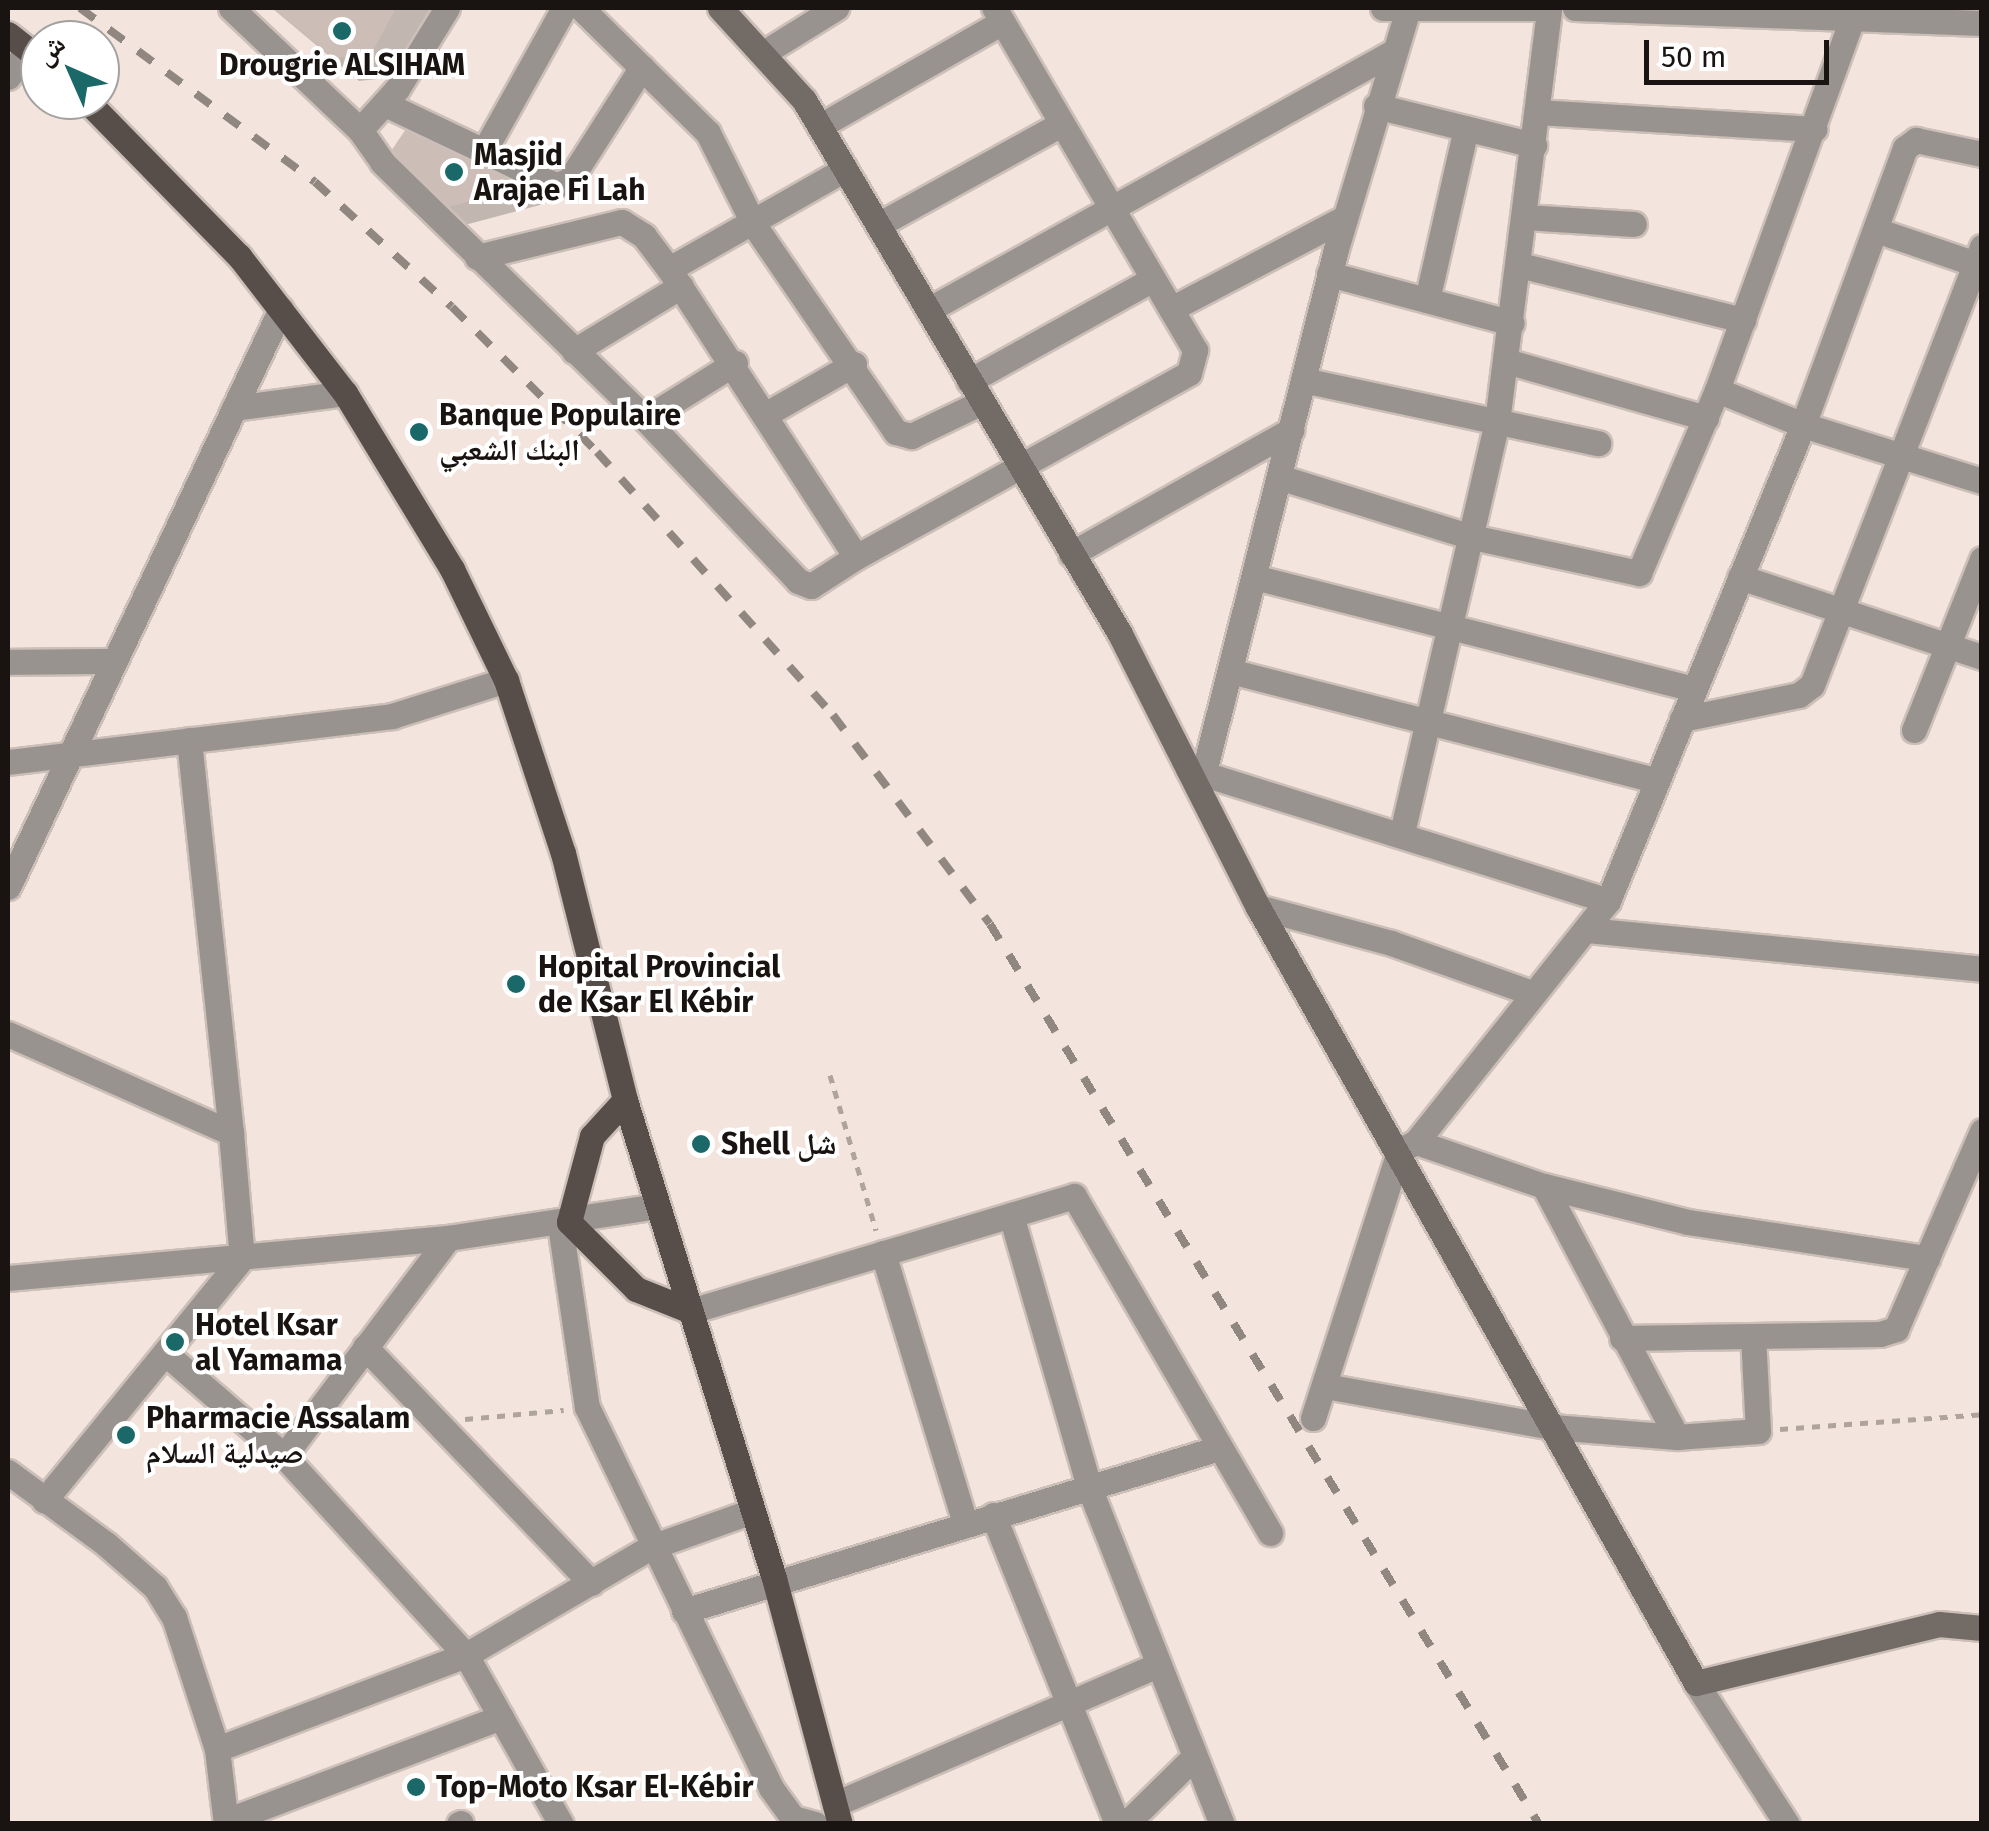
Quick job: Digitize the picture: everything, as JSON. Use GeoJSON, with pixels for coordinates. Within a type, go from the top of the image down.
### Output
{"type":"FeatureCollection","features":[{"type":"Feature","properties":{"kind":"main road"},"geometry":{"type":"LineString","coordinates":[[106,120],[239,256],[344,393],[452,569],[506,680],[563,853],[656,1206],[774,1578],[838,1814]]}},
{"type":"Feature","properties":{"kind":"main road"},"geometry":{"type":"LineString","coordinates":[[626,1100],[592,1136],[564,1224],[624,1280],[657,1302],[691,1311]]}},
{"type":"Feature","properties":{"kind":"street"},"geometry":{"type":"LineString","coordinates":[[231,8],[360,130],[382,162],[645,419],[804,586],[1189,373],[1195,350],[998,14],[820,126]]}},
{"type":"Feature","properties":{"kind":"street"},"geometry":{"type":"LineString","coordinates":[[360,130],[385,104],[447,8]]}},
{"type":"Feature","properties":{"kind":"street"},"geometry":{"type":"LineString","coordinates":[[484,150],[564,8]]}},
{"type":"Feature","properties":{"kind":"street"},"geometry":{"type":"LineString","coordinates":[[581,8],[708,133],[754,225],[902,436],[1153,279]]}},
{"type":"Feature","properties":{"kind":"street"},"geometry":{"type":"LineString","coordinates":[[720,8],[765,52],[820,126],[1196,770],[1258,906],[1407,1147],[1553,1428],[1696,1683],[1786,1824]]}},
{"type":"Feature","properties":{"kind":"street"},"geometry":{"type":"LineString","coordinates":[[765,52],[836,8]]}},
{"type":"Feature","properties":{"kind":"street"},"geometry":{"type":"LineString","coordinates":[[1196,770],[1230,671],[1344,218],[1394,52],[1395,10],[1538,8]]}},
{"type":"Feature","properties":{"kind":"street"},"geometry":{"type":"LineString","coordinates":[[1402,832],[1497,422],[1549,8]]}},
{"type":"Feature","properties":{"kind":"street"},"geometry":{"type":"LineString","coordinates":[[1575,8],[1982,23]]}},
{"type":"Feature","properties":{"kind":"street"},"geometry":{"type":"LineString","coordinates":[[1279,478],[1472,537],[1639,573],[1717,390],[1852,19]]}},
{"type":"Feature","properties":{"kind":"street"},"geometry":{"type":"LineString","coordinates":[[928,310],[1394,52]]}},
{"type":"Feature","properties":{"kind":"street"},"geometry":{"type":"LineString","coordinates":[[385,104],[555,185],[570,181],[642,66]]}},
{"type":"Feature","properties":{"kind":"street"},"geometry":{"type":"LineString","coordinates":[[1376,106],[1534,145]]}},
{"type":"Feature","properties":{"kind":"street"},"geometry":{"type":"LineString","coordinates":[[1538,112],[1814,129]]}},
{"type":"Feature","properties":{"kind":"street"},"geometry":{"type":"LineString","coordinates":[[878,225],[1062,124]]}},
{"type":"Feature","properties":{"kind":"street"},"geometry":{"type":"LineString","coordinates":[[1427,300],[1466,128]]}},
{"type":"Feature","properties":{"kind":"street"},"geometry":{"type":"LineString","coordinates":[[1313,1418],[1407,1147],[1529,992],[1587,930],[1608,900],[1803,425],[1908,144],[1916,140],[1982,154]]}},
{"type":"Feature","properties":{"kind":"street"},"geometry":{"type":"LineString","coordinates":[[574,351],[675,278],[845,169]]}},
{"type":"Feature","properties":{"kind":"street"},"geometry":{"type":"LineString","coordinates":[[1525,216],[1634,224]]}},
{"type":"Feature","properties":{"kind":"street"},"geometry":{"type":"LineString","coordinates":[[1171,309],[1344,218]]}},
{"type":"Feature","properties":{"kind":"street"},"geometry":{"type":"LineString","coordinates":[[477,257],[622,222],[644,236],[736,362],[856,557]]}},
{"type":"Feature","properties":{"kind":"street"},"geometry":{"type":"LineString","coordinates":[[1682,718],[1799,694],[1812,685],[1844,614],[1979,259],[1876,230]]}},
{"type":"Feature","properties":{"kind":"street"},"geometry":{"type":"LineString","coordinates":[[1519,266],[1743,320]]}},
{"type":"Feature","properties":{"kind":"street"},"geometry":{"type":"LineString","coordinates":[[1330,274],[1512,323]]}},
{"type":"Feature","properties":{"kind":"street"},"geometry":{"type":"LineString","coordinates":[[8,887],[66,754],[281,310]]}},
{"type":"Feature","properties":{"kind":"street"},"geometry":{"type":"LineString","coordinates":[[1506,361],[1706,418]]}},
{"type":"Feature","properties":{"kind":"street"},"geometry":{"type":"LineString","coordinates":[[645,419],[736,362]]}},
{"type":"Feature","properties":{"kind":"street"},"geometry":{"type":"LineString","coordinates":[[768,413],[854,364]]}},
{"type":"Feature","properties":{"kind":"street"},"geometry":{"type":"LineString","coordinates":[[1303,380],[1598,443]]}},
{"type":"Feature","properties":{"kind":"street"},"geometry":{"type":"LineString","coordinates":[[1717,390],[1803,425],[1982,481]]}},
{"type":"Feature","properties":{"kind":"street"},"geometry":{"type":"LineString","coordinates":[[234,408],[344,393]]}},
{"type":"Feature","properties":{"kind":"street"},"geometry":{"type":"LineString","coordinates":[[1071,554],[1291,430]]}},
{"type":"Feature","properties":{"kind":"street"},"geometry":{"type":"LineString","coordinates":[[1914,730],[1982,560]]}},
{"type":"Feature","properties":{"kind":"street"},"geometry":{"type":"LineString","coordinates":[[1254,576],[1450,632],[1694,689]]}},
{"type":"Feature","properties":{"kind":"street"},"geometry":{"type":"LineString","coordinates":[[1740,577],[1982,656]]}},
{"type":"Feature","properties":{"kind":"street"},"geometry":{"type":"LineString","coordinates":[[8,662],[112,660]]}},
{"type":"Feature","properties":{"kind":"street"},"geometry":{"type":"LineString","coordinates":[[1230,671],[1657,780]]}},
{"type":"Feature","properties":{"kind":"street"},"geometry":{"type":"LineString","coordinates":[[8,762],[412,712],[506,680]]}},
{"type":"Feature","properties":{"kind":"street"},"geometry":{"type":"LineString","coordinates":[[44,1500],[242,1258],[189,740]]}},
{"type":"Feature","properties":{"kind":"street"},"geometry":{"type":"LineString","coordinates":[[1196,770],[1608,900]]}},
{"type":"Feature","properties":{"kind":"street"},"geometry":{"type":"LineString","coordinates":[[1258,906],[1391,943],[1529,992]]}},
{"type":"Feature","properties":{"kind":"street"},"geometry":{"type":"LineString","coordinates":[[1587,930],[1982,970]]}},
{"type":"Feature","properties":{"kind":"street"},"geometry":{"type":"LineString","coordinates":[[8,1034],[231,1132]]}},
{"type":"Feature","properties":{"kind":"street"},"geometry":{"type":"LineString","coordinates":[[1622,1338],[1889,1332],[1902,1320],[1982,1131]]}},
{"type":"Feature","properties":{"kind":"street"},"geometry":{"type":"LineString","coordinates":[[1407,1147],[1688,1222],[1928,1258]]}},
{"type":"Feature","properties":{"kind":"street"},"geometry":{"type":"LineString","coordinates":[[1544,1186],[1677,1436]]}},
{"type":"Feature","properties":{"kind":"street"},"geometry":{"type":"LineString","coordinates":[[691,1311],[1068,1194],[1082,1202],[1270,1534]]}},
{"type":"Feature","properties":{"kind":"street"},"geometry":{"type":"LineString","coordinates":[[8,1278],[448,1238],[564,1224],[656,1206]]}},
{"type":"Feature","properties":{"kind":"street"},"geometry":{"type":"LineString","coordinates":[[1011,1214],[1089,1487],[1222,1824]]}},
{"type":"Feature","properties":{"kind":"street"},"geometry":{"type":"LineString","coordinates":[[564,1224],[587,1407],[651,1547],[772,1788],[794,1822]]}},
{"type":"Feature","properties":{"kind":"street"},"geometry":{"type":"LineString","coordinates":[[284,1456],[448,1238]]}},
{"type":"Feature","properties":{"kind":"street"},"geometry":{"type":"LineString","coordinates":[[884,1253],[965,1523]]}},
{"type":"Feature","properties":{"kind":"street"},"geometry":{"type":"LineString","coordinates":[[1324,1386],[1553,1428],[1677,1436],[1758,1431],[1753,1336]]}},
{"type":"Feature","properties":{"kind":"street"},"geometry":{"type":"LineString","coordinates":[[365,1347],[591,1582]]}},
{"type":"Feature","properties":{"kind":"street"},"geometry":{"type":"LineString","coordinates":[[165,1353],[284,1456],[466,1655],[561,1824]]}},
{"type":"Feature","properties":{"kind":"street"},"geometry":{"type":"LineString","coordinates":[[684,1611],[774,1578],[1220,1448]]}},
{"type":"Feature","properties":{"kind":"street"},"geometry":{"type":"LineString","coordinates":[[8,1472],[155,1588],[190,1655],[217,1749],[226,1822],[501,1717]]}},
{"type":"Feature","properties":{"kind":"street"},"geometry":{"type":"LineString","coordinates":[[217,1749],[466,1655],[651,1547],[752,1511]]}},
{"type":"Feature","properties":{"kind":"street"},"geometry":{"type":"LineString","coordinates":[[993,1515],[1117,1824]]}},
{"type":"Feature","properties":{"kind":"street"},"geometry":{"type":"LineString","coordinates":[[1696,1683],[1921,1628],[1982,1628]]}},
{"type":"Feature","properties":{"kind":"street"},"geometry":{"type":"LineString","coordinates":[[838,1814],[1158,1665]]}},
{"type":"Feature","properties":{"kind":"street"},"geometry":{"type":"LineString","coordinates":[[1126,1824],[1194,1757]]}},
{"type":"Feature","properties":{"kind":"path"},"geometry":{"type":"LineString","coordinates":[[830,1075],[884,1253]]}},
{"type":"Feature","properties":{"kind":"path"},"geometry":{"type":"LineString","coordinates":[[440,1422],[587,1407]]}},
{"type":"Feature","properties":{"kind":"path"},"geometry":{"type":"LineString","coordinates":[[1758,1431],[1982,1414]]}},
{"type":"Feature","properties":{"kind":"building","name":"Drougrie ALSIHAM"},"geometry":{"type":"Polygon","coordinates":[[[273,8],[396,8],[371,54],[333,58],[273,8]]]}},
{"type":"Feature","properties":{"kind":"building","name":"Masjid Arajae Fi Lah"},"geometry":{"type":"Polygon","coordinates":[[[408,126],[536,184],[440,209],[385,160],[408,126]]]}},
{"type":"Feature","properties":{"kind":"railway"},"geometry":{"type":"LineString","coordinates":[[80,8],[315,182],[452,307],[597,452],[833,715],[990,924],[1539,1824]]}},
{"type":"Feature","properties":{"kind":"place","name":"Drougrie ALSIHAM"},"geometry":{"type":"Point","coordinates":[342,31]}},
{"type":"Feature","properties":{"kind":"place","name":"Masjid Arajae Fi Lah"},"geometry":{"type":"Point","coordinates":[454,172]}},
{"type":"Feature","properties":{"kind":"place","name":"Banque Populaire البنك الشعبي"},"geometry":{"type":"Point","coordinates":[419,432]}},
{"type":"Feature","properties":{"kind":"place","name":"Hopital Provincial de Ksar El Kébir"},"geometry":{"type":"Point","coordinates":[516,984]}},
{"type":"Feature","properties":{"kind":"place","name":"Shell شل"},"geometry":{"type":"Point","coordinates":[701,1144]}},
{"type":"Feature","properties":{"kind":"place","name":"Hotel Ksar al Yamama"},"geometry":{"type":"Point","coordinates":[175,1342]}},
{"type":"Feature","properties":{"kind":"place","name":"Pharmacie Assalam صيدلية السلام"},"geometry":{"type":"Point","coordinates":[126,1435]}},
{"type":"Feature","properties":{"kind":"place","name":"Top-Moto Ksar El-Kébir"},"geometry":{"type":"Point","coordinates":[416,1787]}}]}
